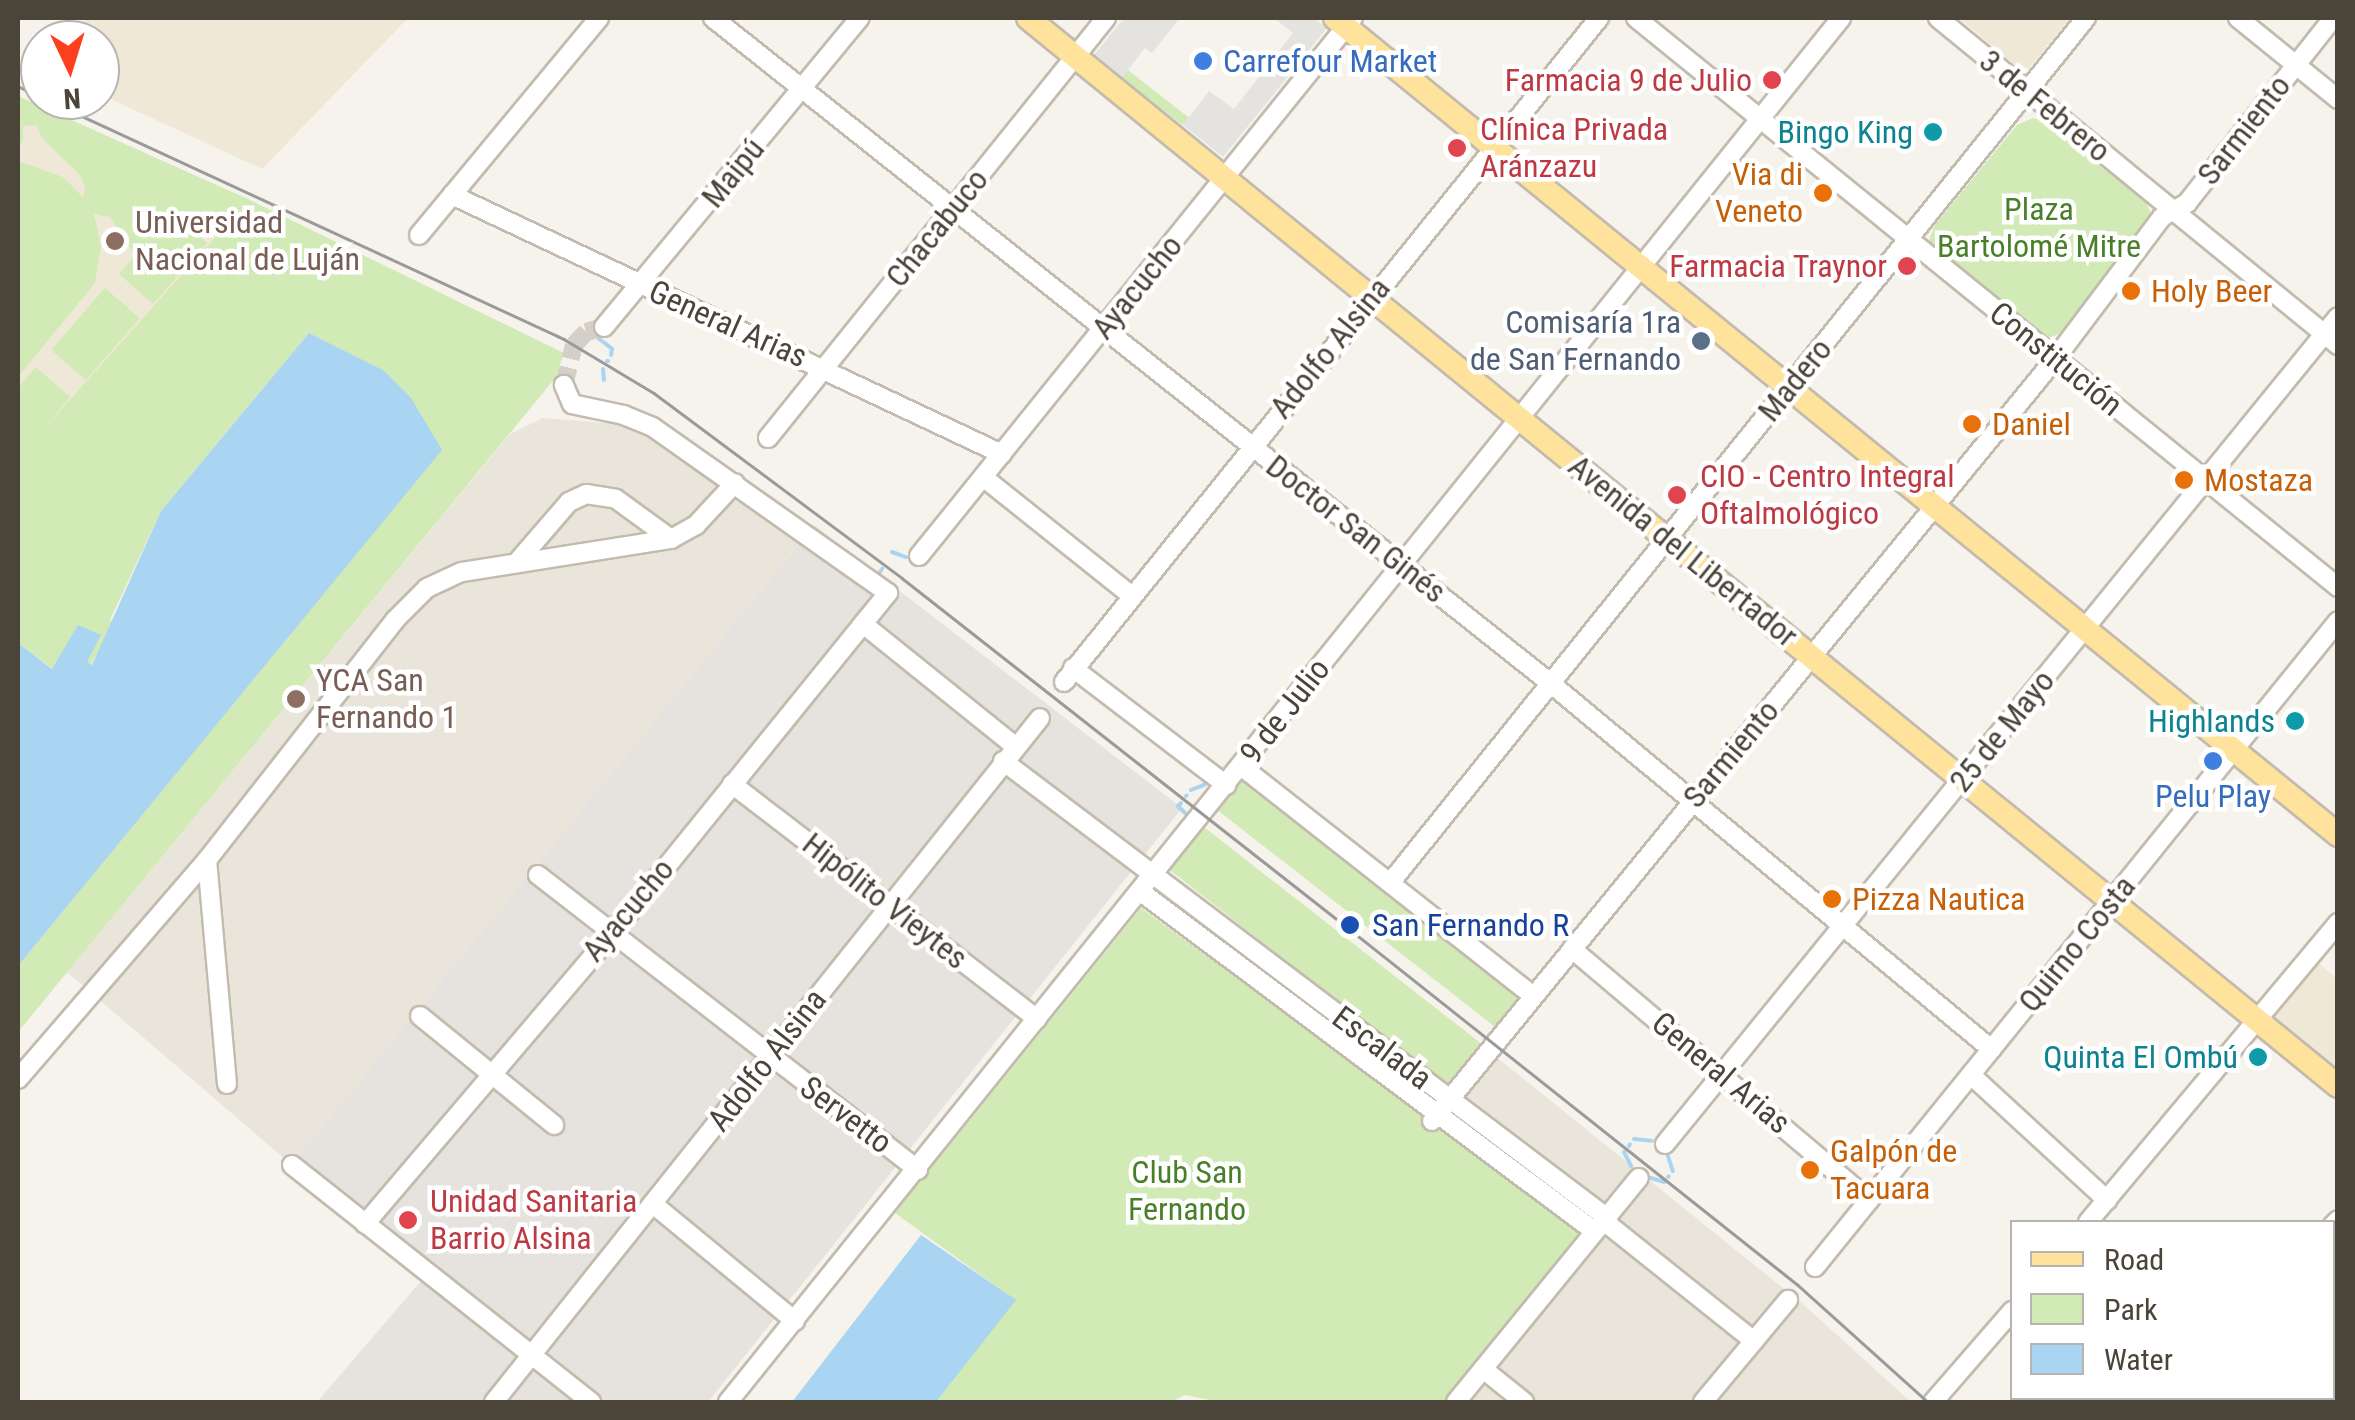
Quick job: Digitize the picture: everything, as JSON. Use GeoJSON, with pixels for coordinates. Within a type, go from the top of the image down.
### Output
{"type":"FeatureCollection","features":[{"type":"Feature","properties":{"kind":"main road","name":"Avenida del Libertador"},"geometry":{"type":"LineString","coordinates":[[1028,18],[1962,780],[2114,899],[2338,1086]]}},
{"type":"Feature","properties":{"kind":"main road"},"geometry":{"type":"LineString","coordinates":[[1345,21],[1932,508],[2338,835]]}},
{"type":"Feature","properties":{"kind":"street"},"geometry":{"type":"LineString","coordinates":[[420,235],[599,18]]}},
{"type":"Feature","properties":{"kind":"street","name":"Doctor San Ginés"},"geometry":{"type":"LineString","coordinates":[[713,18],[956,206],[1104,329],[1694,799],[1991,1050]]}},
{"type":"Feature","properties":{"kind":"street","name":"Maipú"},"geometry":{"type":"LineString","coordinates":[[604,327],[860,18]]}},
{"type":"Feature","properties":{"kind":"street","name":"Chacabuco"},"geometry":{"type":"LineString","coordinates":[[768,438],[1106,18]]}},
{"type":"Feature","properties":{"kind":"street","name":"Adolfo Alsina"},"geometry":{"type":"LineString","coordinates":[[1226,785],[1068,675],[1599,18]]}},
{"type":"Feature","properties":{"kind":"street","name":"Constitución"},"geometry":{"type":"LineString","coordinates":[[1636,18],[2338,586]]}},
{"type":"Feature","properties":{"kind":"street","name":"9 de Julio"},"geometry":{"type":"LineString","coordinates":[[728,1402],[1841,18]]}},
{"type":"Feature","properties":{"kind":"street","name":"3 de Febrero"},"geometry":{"type":"LineString","coordinates":[[1938,18],[2331,339]]}},
{"type":"Feature","properties":{"kind":"street","name":"Madero"},"geometry":{"type":"LineString","coordinates":[[1390,883],[2086,18]]}},
{"type":"Feature","properties":{"kind":"street"},"geometry":{"type":"LineString","coordinates":[[2238,18],[2338,99]]}},
{"type":"Feature","properties":{"kind":"street","name":"Sarmiento"},"geometry":{"type":"LineString","coordinates":[[1439,1111],[2055,359],[2162,217],[2187,204],[2334,18]]}},
{"type":"Feature","properties":{"kind":"street","name":"Ayacucho"},"geometry":{"type":"LineString","coordinates":[[920,556],[1226,176],[1345,21]]}},
{"type":"Feature","properties":{"kind":"street","name":"General Arias"},"geometry":{"type":"LineString","coordinates":[[452,195],[1002,454]]}},
{"type":"Feature","properties":{"kind":"street","name":"25 de Mayo"},"geometry":{"type":"LineString","coordinates":[[1665,1144],[2205,480],[2331,339],[2338,317]]}},
{"type":"Feature","properties":{"kind":"street"},"geometry":{"type":"LineString","coordinates":[[18,1079],[207,860],[414,598],[442,579],[519,560],[671,539],[696,525],[735,483],[653,427],[624,415],[572,404],[564,385]]}},
{"type":"Feature","properties":{"kind":"street"},"geometry":{"type":"LineString","coordinates":[[983,477],[1131,595]]}},
{"type":"Feature","properties":{"kind":"street","name":"Ayacucho"},"geometry":{"type":"LineString","coordinates":[[365,1224],[888,593],[735,483]]}},
{"type":"Feature","properties":{"kind":"street"},"geometry":{"type":"LineString","coordinates":[[519,560],[569,502],[586,494],[616,499],[671,539]]}},
{"type":"Feature","properties":{"kind":"street","name":"Quirno Costa"},"geometry":{"type":"LineString","coordinates":[[1815,1267],[2338,621]]}},
{"type":"Feature","properties":{"kind":"street"},"geometry":{"type":"LineString","coordinates":[[863,624],[1015,746]]}},
{"type":"Feature","properties":{"kind":"street","name":"Adolfo Alsina"},"geometry":{"type":"LineString","coordinates":[[494,1402],[1040,718]]}},
{"type":"Feature","properties":{"kind":"street","name":"Escalada"},"geometry":{"type":"LineString","coordinates":[[1003,762],[1153,873],[1439,1111]]}},
{"type":"Feature","properties":{"kind":"street"},"geometry":{"type":"LineString","coordinates":[[1241,766],[1534,996]]}},
{"type":"Feature","properties":{"kind":"street","name":"Hipólito Vieytes"},"geometry":{"type":"LineString","coordinates":[[732,784],[1037,1019]]}},
{"type":"Feature","properties":{"kind":"street"},"geometry":{"type":"LineString","coordinates":[[207,860],[227,1084]]}},
{"type":"Feature","properties":{"kind":"street","name":"Servetto"},"geometry":{"type":"LineString","coordinates":[[538,874],[918,1170]]}},
{"type":"Feature","properties":{"kind":"street","name":"Escalada"},"geometry":{"type":"LineString","coordinates":[[1141,892],[1439,1111],[1600,1224],[1610,1226],[1754,1340]]}},
{"type":"Feature","properties":{"kind":"street"},"geometry":{"type":"LineString","coordinates":[[2090,1220],[2338,923]]}},
{"type":"Feature","properties":{"kind":"street","name":"General Arias"},"geometry":{"type":"LineString","coordinates":[[1572,949],[1723,1073],[1868,1200]]}},
{"type":"Feature","properties":{"kind":"street"},"geometry":{"type":"LineString","coordinates":[[420,1016],[554,1126]]}},
{"type":"Feature","properties":{"kind":"street"},"geometry":{"type":"LineString","coordinates":[[1970,1075],[2108,1200]]}},
{"type":"Feature","properties":{"kind":"street"},"geometry":{"type":"LineString","coordinates":[[292,1165],[592,1402]]}},
{"type":"Feature","properties":{"kind":"street"},"geometry":{"type":"LineString","coordinates":[[1456,1402],[1639,1178]]}},
{"type":"Feature","properties":{"kind":"street"},"geometry":{"type":"LineString","coordinates":[[653,1204],[795,1322]]}},
{"type":"Feature","properties":{"kind":"street"},"geometry":{"type":"LineString","coordinates":[[1703,1402],[1788,1300]]}},
{"type":"Feature","properties":{"kind":"street"},"geometry":{"type":"LineString","coordinates":[[1934,1402],[2010,1312]]}},
{"type":"Feature","properties":{"kind":"street"},"geometry":{"type":"LineString","coordinates":[[1483,1369],[1524,1402]]}},
{"type":"Feature","properties":{"kind":"shaded area","name":"Universidad Nacional de Luján"},"geometry":{"type":"Polygon","coordinates":[[[408,18],[262,169],[120,103],[120,20],[85,20],[408,18]]]}},
{"type":"Feature","properties":{"kind":"shaded area"},"geometry":{"type":"Polygon","coordinates":[[[1124,18],[1180,18],[1152,53],[1145,48],[1122,78],[1094,55],[1124,18]]]}},
{"type":"Feature","properties":{"kind":"shaded area"},"geometry":{"type":"Polygon","coordinates":[[[1274,18],[1314,18],[1327,28],[1223,157],[1183,125],[1209,91],[1234,109],[1293,33],[1274,18]]]}},
{"type":"Feature","properties":{"kind":"shaded area"},"geometry":{"type":"Polygon","coordinates":[[[1959,18],[2070,18],[2029,68],[2020,69],[1959,18]]]}},
{"type":"Feature","properties":{"kind":"shaded area","name":"Universidad Nacional de Luján"},"geometry":{"type":"Polygon","coordinates":[[[18,99],[20,120],[66,120],[250,200],[18,459],[18,99]]]}},
{"type":"Feature","properties":{"kind":"shaded area"},"geometry":{"type":"Polygon","coordinates":[[[543,418],[629,425],[662,440],[799,543],[292,1165],[67,972],[510,434],[543,418]]]}},
{"type":"Feature","properties":{"kind":"shaded area"},"geometry":{"type":"Polygon","coordinates":[[[814,525],[1182,808],[708,1402],[317,1402],[433,1267],[298,1157],[814,525]]]}},
{"type":"Feature","properties":{"kind":"shaded area"},"geometry":{"type":"Polygon","coordinates":[[[2314,959],[2337,979],[2337,1076],[2266,1015],[2314,959]]]}},
{"type":"Feature","properties":{"kind":"shaded area"},"geometry":{"type":"Polygon","coordinates":[[[1494,1055],[1804,1305],[1911,1402],[1471,1402],[1620,1219],[1461,1096],[1494,1055]]]}},
{"type":"Feature","properties":{"kind":"green space"},"geometry":{"type":"Polygon","coordinates":[[[1128,70],[1189,117],[1183,125],[1122,78],[1128,70]]]}},
{"type":"Feature","properties":{"kind":"green space"},"geometry":{"type":"Polygon","coordinates":[[[18,96],[20,120],[72,120],[250,200],[564,353],[556,377],[18,1032],[18,966],[284,641],[421,414],[383,370],[309,333],[161,511],[110,620],[115,622],[91,665],[53,669],[18,643],[18,388],[36,367],[70,397],[42,431],[237,213],[213,236],[190,220],[187,225],[207,243],[153,304],[119,274],[140,250],[133,251],[110,217],[94,214],[101,246],[95,283],[18,377],[18,161],[63,177],[83,197],[85,188],[80,175],[43,139],[36,125],[23,126],[23,141],[18,147],[18,96]]]}},
{"type":"Feature","properties":{"kind":"green space","name":"Plaza Bartolomé Mitre"},"geometry":{"type":"Polygon","coordinates":[[[2033,118],[2043,121],[2145,201],[2152,215],[2061,333],[2046,339],[1931,247],[1929,240],[1935,225],[2017,125],[2033,118]]]}},
{"type":"Feature","properties":{"kind":"green space"},"geometry":{"type":"Polygon","coordinates":[[[105,288],[140,318],[86,380],[51,350],[105,288]]]}},
{"type":"Feature","properties":{"kind":"green space"},"geometry":{"type":"Polygon","coordinates":[[[1245,777],[1525,996],[1498,1029],[1219,811],[1245,777]]]}},
{"type":"Feature","properties":{"kind":"green space"},"geometry":{"type":"Polygon","coordinates":[[[1204,827],[1484,1046],[1450,1089],[1170,870],[1204,827]]]}},
{"type":"Feature","properties":{"kind":"green space","name":"Club San Fernando"},"geometry":{"type":"Polygon","coordinates":[[[1141,908],[1583,1232],[1445,1402],[1221,1402],[1185,1395],[1170,1402],[936,1402],[1015,1300],[895,1213],[1141,908]]]}},
{"type":"Feature","properties":{"kind":"water"},"geometry":{"type":"Polygon","coordinates":[[[309,333],[383,370],[411,398],[442,450],[18,966],[18,643],[52,669],[78,625],[101,635],[87,662],[92,665],[161,511],[309,333]]]}},
{"type":"Feature","properties":{"kind":"water"},"geometry":{"type":"Polygon","coordinates":[[[921,1235],[1016,1300],[936,1402],[792,1402],[921,1235]]]}},
{"type":"Feature","properties":{"kind":"waterway"},"geometry":{"type":"LineString","coordinates":[[593,334],[612,349],[611,355]]}},
{"type":"Feature","properties":{"kind":"waterway"},"geometry":{"type":"LineString","coordinates":[[603,369],[604,380]]}},
{"type":"Feature","properties":{"kind":"waterway"},"geometry":{"type":"LineString","coordinates":[[892,552],[906,557]]}},
{"type":"Feature","properties":{"kind":"waterway"},"geometry":{"type":"LineString","coordinates":[[1191,790],[1204,785]]}},
{"type":"Feature","properties":{"kind":"waterway"},"geometry":{"type":"LineString","coordinates":[[1181,803],[1178,806],[1186,814]]}},
{"type":"Feature","properties":{"kind":"waterway"},"geometry":{"type":"LineString","coordinates":[[1634,1139],[1652,1141]]}},
{"type":"Feature","properties":{"kind":"waterway"},"geometry":{"type":"LineString","coordinates":[[1624,1152],[1631,1166]]}},
{"type":"Feature","properties":{"kind":"waterway"},"geometry":{"type":"LineString","coordinates":[[1667,1153],[1673,1171]]}},
{"type":"Feature","properties":{"kind":"waterway"},"geometry":{"type":"LineString","coordinates":[[1651,1178],[1664,1182]]}},
{"type":"Feature","properties":{"kind":"tunnel"},"geometry":{"type":"LineString","coordinates":[[564,385],[574,345],[586,332],[604,327]]}},
{"type":"Feature","properties":{"kind":"tram line"},"geometry":{"type":"LineString","coordinates":[[90,120],[564,339],[654,393],[902,578],[1348,928],[1798,1285],[1928,1402]]}},
{"type":"Feature","properties":{"kind":"place","name":"Carrefour Market"},"geometry":{"type":"Point","coordinates":[1203,61]}},
{"type":"Feature","properties":{"kind":"place","name":"Farmacia 9 de Julio"},"geometry":{"type":"Point","coordinates":[1772,80]}},
{"type":"Feature","properties":{"kind":"place","name":"Bingo King"},"geometry":{"type":"Point","coordinates":[1933,132]}},
{"type":"Feature","properties":{"kind":"place","name":"Clínica Privada Aránzazu"},"geometry":{"type":"Point","coordinates":[1457,148]}},
{"type":"Feature","properties":{"kind":"place","name":"Via di Veneto"},"geometry":{"type":"Point","coordinates":[1823,193]}},
{"type":"Feature","properties":{"kind":"place","name":"Universidad Nacional de Luján"},"geometry":{"type":"Point","coordinates":[115,241]}},
{"type":"Feature","properties":{"kind":"place","name":"Farmacia Traynor"},"geometry":{"type":"Point","coordinates":[1907,266]}},
{"type":"Feature","properties":{"kind":"place","name":"Holy Beer"},"geometry":{"type":"Point","coordinates":[2131,291]}},
{"type":"Feature","properties":{"kind":"place","name":"Comisaría 1ra de San Fernando"},"geometry":{"type":"Point","coordinates":[1701,341]}},
{"type":"Feature","properties":{"kind":"place","name":"Daniel"},"geometry":{"type":"Point","coordinates":[1972,424]}},
{"type":"Feature","properties":{"kind":"place","name":"Mostaza"},"geometry":{"type":"Point","coordinates":[2184,480]}},
{"type":"Feature","properties":{"kind":"place","name":"CIO - Centro Integral Oftalmológico"},"geometry":{"type":"Point","coordinates":[1677,495]}},
{"type":"Feature","properties":{"kind":"place","name":"YCA San Fernando 1"},"geometry":{"type":"Point","coordinates":[296,699]}},
{"type":"Feature","properties":{"kind":"place","name":"Highlands"},"geometry":{"type":"Point","coordinates":[2295,721]}},
{"type":"Feature","properties":{"kind":"place","name":"Pelu Play"},"geometry":{"type":"Point","coordinates":[2213,761]}},
{"type":"Feature","properties":{"kind":"place","name":"Pizza Nautica"},"geometry":{"type":"Point","coordinates":[1832,899]}},
{"type":"Feature","properties":{"kind":"place","name":"San Fernando R"},"geometry":{"type":"Point","coordinates":[1350,925]}},
{"type":"Feature","properties":{"kind":"place","name":"Quinta El Ombú"},"geometry":{"type":"Point","coordinates":[2258,1057]}},
{"type":"Feature","properties":{"kind":"place","name":"Galpón de Tacuara"},"geometry":{"type":"Point","coordinates":[1810,1170]}},
{"type":"Feature","properties":{"kind":"place","name":"Unidad Sanitaria Barrio Alsina"},"geometry":{"type":"Point","coordinates":[408,1220]}}]}
